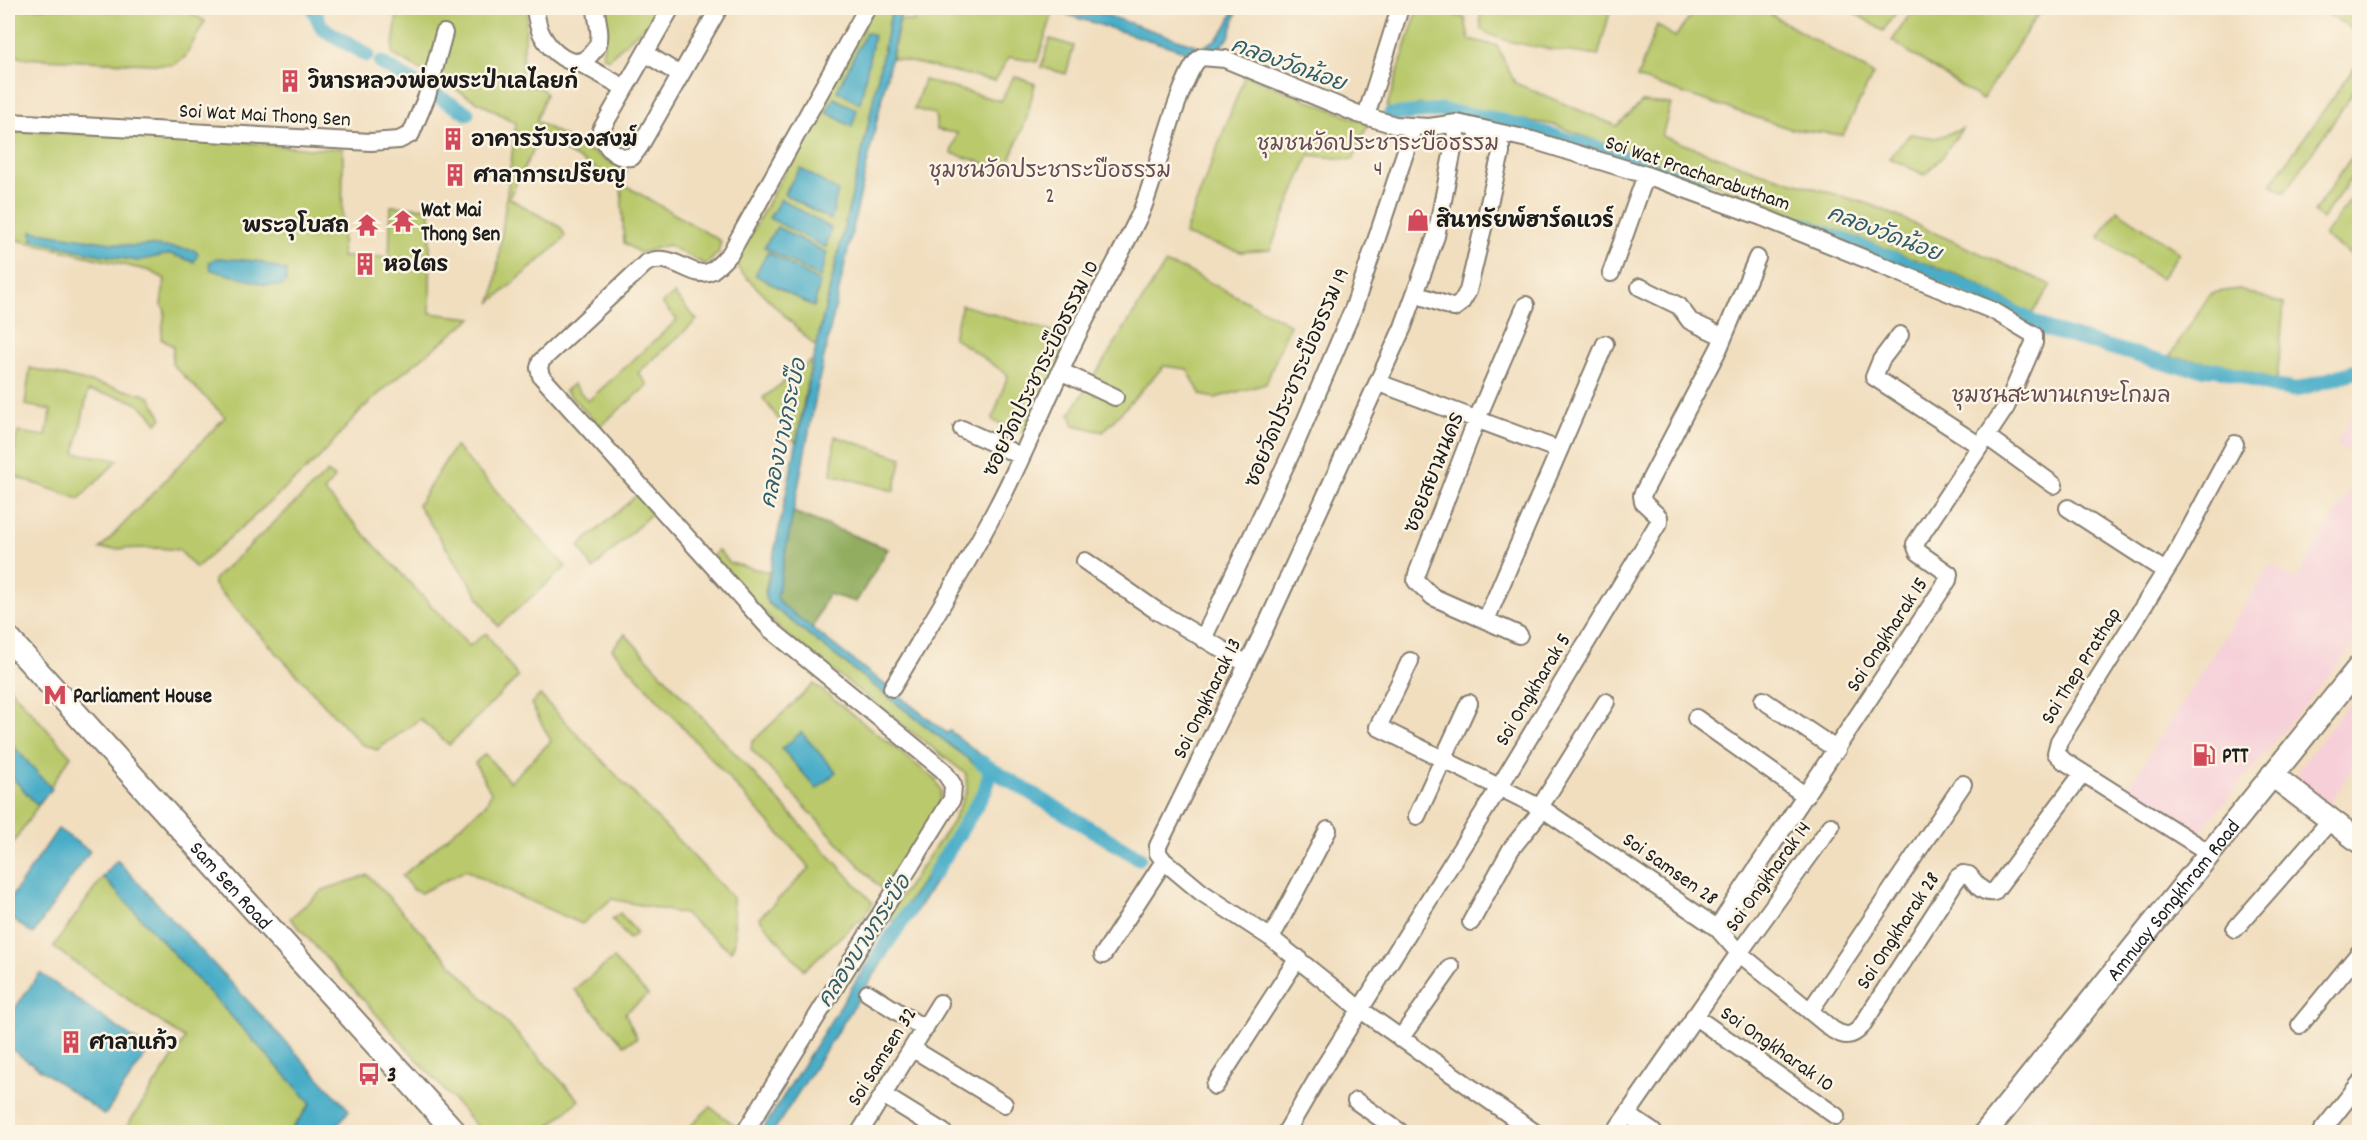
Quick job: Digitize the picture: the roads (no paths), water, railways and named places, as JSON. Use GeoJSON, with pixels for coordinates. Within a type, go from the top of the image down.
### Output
{"type":"FeatureCollection","features":[{"type":"Feature","properties":{"kind":"street"},"geometry":{"type":"LineString","coordinates":[[536,8],[540,33],[554,51],[567,60],[578,62],[625,88]]}},
{"type":"Feature","properties":{"kind":"street"},"geometry":{"type":"LineString","coordinates":[[578,62],[586,59],[596,49],[600,39],[596,8]]}},
{"type":"Feature","properties":{"kind":"street"},"geometry":{"type":"LineString","coordinates":[[671,8],[601,130],[607,148],[616,155],[632,157],[640,146],[719,8]]}},
{"type":"Feature","properties":{"kind":"street"},"geometry":{"type":"LineString","coordinates":[[745,1132],[952,799],[953,785],[943,770],[770,629],[541,376],[539,368],[541,362],[646,263],[656,258],[673,261],[693,271],[704,273],[712,271],[730,254],[867,8]]}},
{"type":"Feature","properties":{"kind":"street"},"geometry":{"type":"LineString","coordinates":[[1362,115],[1400,8]]}},
{"type":"Feature","properties":{"kind":"street","name":"Soi Wat Mai Thong Sen"},"geometry":{"type":"LineString","coordinates":[[8,122],[371,142],[399,141],[411,134],[427,96],[444,33]]}},
{"type":"Feature","properties":{"kind":"street"},"geometry":{"type":"LineString","coordinates":[[645,53],[681,75]]}},
{"type":"Feature","properties":{"kind":"street","name":"Soi Wat Pracharabutham"},"geometry":{"type":"LineString","coordinates":[[1202,57],[1225,59],[1362,115],[1395,125],[1454,129],[1457,123],[1532,140],[1646,176],[1761,217],[1921,281],[1994,311],[2034,335]]}},
{"type":"Feature","properties":{"kind":"street","name":"ซอยวัดประชาระบือธรรม 10"},"geometry":{"type":"LineString","coordinates":[[892,688],[998,506],[1060,371],[1142,210],[1155,178],[1187,76],[1197,60],[1202,57]]}},
{"type":"Feature","properties":{"kind":"street","name":"ซอยวัดประชาระบือธรรม 19"},"geometry":{"type":"LineString","coordinates":[[1203,639],[1295,445],[1354,306],[1411,135],[1410,126]]}},
{"type":"Feature","properties":{"kind":"street"},"geometry":{"type":"LineString","coordinates":[[1416,294],[1454,308],[1461,303],[1468,291],[1501,148],[1496,144],[1454,129]]}},
{"type":"Feature","properties":{"kind":"street","name":"Soi Ongkharak 13"},"geometry":{"type":"LineString","coordinates":[[1164,861],[1158,853],[1158,846],[1247,664],[1379,382],[1416,294],[1436,236],[1454,129]]}},
{"type":"Feature","properties":{"kind":"street"},"geometry":{"type":"LineString","coordinates":[[1611,273],[1646,176]]}},
{"type":"Feature","properties":{"kind":"street","name":"Soi Ongkharak 5"},"geometry":{"type":"LineString","coordinates":[[1286,1132],[1500,786],[1659,522],[1659,517],[1643,502],[1642,495],[1719,348],[1722,336],[1757,258]]}},
{"type":"Feature","properties":{"kind":"street"},"geometry":{"type":"LineString","coordinates":[[1640,287],[1679,306],[1690,321],[1722,336]]}},
{"type":"Feature","properties":{"kind":"street","name":"ซอยสยามนคร"},"geometry":{"type":"LineString","coordinates":[[1519,635],[1434,597],[1416,581],[1416,574],[1477,419],[1526,305]]}},
{"type":"Feature","properties":{"kind":"street"},"geometry":{"type":"LineString","coordinates":[[1900,335],[1881,360],[1874,377],[2054,485]]}},
{"type":"Feature","properties":{"kind":"street","name":"Soi Ongkharak 15"},"geometry":{"type":"LineString","coordinates":[[1717,928],[1948,580],[1949,573],[1918,552],[1915,544],[2012,394],[2034,343],[2034,335]]}},
{"type":"Feature","properties":{"kind":"street"},"geometry":{"type":"LineString","coordinates":[[1486,620],[1605,344]]}},
{"type":"Feature","properties":{"kind":"street"},"geometry":{"type":"LineString","coordinates":[[1060,371],[1115,397]]}},
{"type":"Feature","properties":{"kind":"street"},"geometry":{"type":"LineString","coordinates":[[1379,382],[1559,450]]}},
{"type":"Feature","properties":{"kind":"street"},"geometry":{"type":"LineString","coordinates":[[962,429],[1021,456]]}},
{"type":"Feature","properties":{"kind":"street","name":"Soi Thep Prathap"},"geometry":{"type":"LineString","coordinates":[[2208,852],[2083,773],[2056,753],[2059,741],[2165,572],[2235,444]]}},
{"type":"Feature","properties":{"kind":"street"},"geometry":{"type":"LineString","coordinates":[[2068,508],[2165,572]]}},
{"type":"Feature","properties":{"kind":"street"},"geometry":{"type":"LineString","coordinates":[[1085,561],[1157,611],[1247,664]]}},
{"type":"Feature","properties":{"kind":"street","name":"Sam Sen Road"},"geometry":{"type":"LineString","coordinates":[[8,638],[455,1132]]}},
{"type":"Feature","properties":{"kind":"street","name":"Soi Samsen 28"},"geometry":{"type":"LineString","coordinates":[[1410,661],[1378,727],[1541,808],[1717,928],[1739,953]]}},
{"type":"Feature","properties":{"kind":"street","name":"Amnuay Songkhram Road"},"geometry":{"type":"LineString","coordinates":[[1986,1132],[2208,852],[2360,666]]}},
{"type":"Feature","properties":{"kind":"street"},"geometry":{"type":"LineString","coordinates":[[1763,700],[1837,750]]}},
{"type":"Feature","properties":{"kind":"street"},"geometry":{"type":"LineString","coordinates":[[1471,922],[1511,849],[1541,808],[1606,702]]}},
{"type":"Feature","properties":{"kind":"street"},"geometry":{"type":"LineString","coordinates":[[1417,816],[1469,703]]}},
{"type":"Feature","properties":{"kind":"street"},"geometry":{"type":"LineString","coordinates":[[1696,718],[1806,796]]}},
{"type":"Feature","properties":{"kind":"street","name":"Soi Ongkharak 28"},"geometry":{"type":"LineString","coordinates":[[1739,953],[1839,1034],[1846,1036],[1854,1034],[1958,877],[1963,874],[1969,875],[1982,890],[1988,893],[1994,892],[2083,773]]}},
{"type":"Feature","properties":{"kind":"street"},"geometry":{"type":"LineString","coordinates":[[2272,776],[2360,842]]}},
{"type":"Feature","properties":{"kind":"street","name":"Soi Ongkharak 28"},"geometry":{"type":"LineString","coordinates":[[1810,1011],[1963,784]]}},
{"type":"Feature","properties":{"kind":"street"},"geometry":{"type":"LineString","coordinates":[[2235,929],[2330,821]]}},
{"type":"Feature","properties":{"kind":"street","name":"Soi Ongkharak 14"},"geometry":{"type":"LineString","coordinates":[[1739,953],[1831,826]]}},
{"type":"Feature","properties":{"kind":"street"},"geometry":{"type":"LineString","coordinates":[[1271,938],[1328,830]]}},
{"type":"Feature","properties":{"kind":"street"},"geometry":{"type":"LineString","coordinates":[[1103,956],[1164,861],[1201,892],[1298,958],[1400,1039],[1534,1132]]}},
{"type":"Feature","properties":{"kind":"street"},"geometry":{"type":"LineString","coordinates":[[2300,1025],[2360,952]]}},
{"type":"Feature","properties":{"kind":"street"},"geometry":{"type":"LineString","coordinates":[[1616,1132],[1739,953]]}},
{"type":"Feature","properties":{"kind":"street"},"geometry":{"type":"LineString","coordinates":[[1215,1086],[1298,958]]}},
{"type":"Feature","properties":{"kind":"street"},"geometry":{"type":"LineString","coordinates":[[1400,1039],[1450,967]]}},
{"type":"Feature","properties":{"kind":"street"},"geometry":{"type":"LineString","coordinates":[[868,993],[925,1029]]}},
{"type":"Feature","properties":{"kind":"street","name":"Soi Samsen 32"},"geometry":{"type":"LineString","coordinates":[[860,1132],[940,1003]]}},
{"type":"Feature","properties":{"kind":"street","name":"Soi Ongkharak 10"},"geometry":{"type":"LineString","coordinates":[[1695,1016],[1836,1116]]}},
{"type":"Feature","properties":{"kind":"street"},"geometry":{"type":"LineString","coordinates":[[913,1048],[1004,1104]]}},
{"type":"Feature","properties":{"kind":"street"},"geometry":{"type":"LineString","coordinates":[[2320,1132],[2360,1083]]}},
{"type":"Feature","properties":{"kind":"street"},"geometry":{"type":"LineString","coordinates":[[883,1095],[943,1132]]}},
{"type":"Feature","properties":{"kind":"street"},"geometry":{"type":"LineString","coordinates":[[1356,1101],[1400,1132]]}},
{"type":"Feature","properties":{"kind":"street"},"geometry":{"type":"LineString","coordinates":[[1628,1115],[1653,1132]]}},
{"type":"Feature","properties":{"kind":"water"},"geometry":{"type":"Polygon","coordinates":[[[892,8],[902,8],[819,380],[777,596],[781,604],[947,733],[950,731],[1000,770],[991,777],[768,603],[765,597],[816,347],[866,135],[892,8]]]}},
{"type":"Feature","properties":{"kind":"water"},"geometry":{"type":"Polygon","coordinates":[[[1045,8],[1086,8],[1201,47],[1218,37],[1229,21],[1234,8],[1238,8],[1229,37],[1214,54],[1197,55],[1045,8]]]}},
{"type":"Feature","properties":{"kind":"water"},"geometry":{"type":"Polygon","coordinates":[[[866,32],[874,36],[860,104],[837,91],[866,32]]]}},
{"type":"Feature","properties":{"kind":"water"},"geometry":{"type":"Polygon","coordinates":[[[834,98],[857,110],[852,127],[826,112],[834,98]]]}},
{"type":"Feature","properties":{"kind":"water"},"geometry":{"type":"Polygon","coordinates":[[[800,168],[838,191],[831,220],[784,194],[800,168]]]}},
{"type":"Feature","properties":{"kind":"water"},"geometry":{"type":"Polygon","coordinates":[[[781,199],[831,228],[826,248],[769,218],[781,199]]]}},
{"type":"Feature","properties":{"kind":"water"},"geometry":{"type":"Polygon","coordinates":[[[777,227],[827,253],[820,278],[764,247],[777,227]]]}},
{"type":"Feature","properties":{"kind":"water"},"geometry":{"type":"Polygon","coordinates":[[[32,231],[131,246],[148,245],[194,250],[198,254],[194,262],[170,254],[137,261],[32,240],[32,231]]]}},
{"type":"Feature","properties":{"kind":"water"},"geometry":{"type":"Polygon","coordinates":[[[768,252],[820,282],[814,307],[755,275],[768,252]]]}},
{"type":"Feature","properties":{"kind":"water"},"geometry":{"type":"Polygon","coordinates":[[[217,258],[257,261],[287,271],[286,282],[281,286],[266,285],[211,270],[209,262],[217,258]]]}},
{"type":"Feature","properties":{"kind":"water"},"geometry":{"type":"Polygon","coordinates":[[[801,732],[836,772],[817,789],[782,749],[801,732]]]}},
{"type":"Feature","properties":{"kind":"water"},"geometry":{"type":"Polygon","coordinates":[[[8,740],[52,789],[37,805],[8,773],[8,740]]]}},
{"type":"Feature","properties":{"kind":"water"},"geometry":{"type":"Polygon","coordinates":[[[58,829],[90,851],[33,934],[8,916],[8,902],[58,829]]]}},
{"type":"Feature","properties":{"kind":"water"},"geometry":{"type":"Polygon","coordinates":[[[942,854],[950,859],[904,930],[894,922],[942,854]]]}},
{"type":"Feature","properties":{"kind":"water"},"geometry":{"type":"Polygon","coordinates":[[[117,860],[349,1110],[333,1132],[290,1132],[311,1103],[103,877],[117,860]]]}},
{"type":"Feature","properties":{"kind":"water"},"geometry":{"type":"Polygon","coordinates":[[[884,936],[894,944],[773,1132],[761,1132],[884,936]]]}},
{"type":"Feature","properties":{"kind":"water"},"geometry":{"type":"Polygon","coordinates":[[[40,973],[149,1050],[105,1115],[8,1047],[8,1018],[40,973]]]}},
{"type":"Feature","properties":{"kind":"waterway"},"geometry":{"type":"LineString","coordinates":[[313,8],[322,28],[367,55]]}},
{"type":"Feature","properties":{"kind":"waterway"},"geometry":{"type":"LineString","coordinates":[[381,63],[418,85]]}},
{"type":"Feature","properties":{"kind":"waterway"},"geometry":{"type":"LineString","coordinates":[[439,97],[467,113]]}},
{"type":"Feature","properties":{"kind":"waterway","name":"คลองวัดน้อย"},"geometry":{"type":"LineString","coordinates":[[1390,115],[1440,110],[1495,119],[1603,150],[1701,186]]}},
{"type":"Feature","properties":{"kind":"waterway","name":"คลองวัดน้อย"},"geometry":{"type":"LineString","coordinates":[[1791,220],[1964,286],[2049,330],[2175,366],[2221,370],[2276,387],[2295,390],[2360,370]]}},
{"type":"Feature","properties":{"kind":"waterway","name":"คลองบางกระบือ"},"geometry":{"type":"LineString","coordinates":[[934,874],[985,791],[991,769],[981,762]]}},
{"type":"Feature","properties":{"kind":"waterway","name":"คลองบางกระบือ"},"geometry":{"type":"LineString","coordinates":[[991,769],[1139,858]]}},
{"type":"Feature","properties":{"kind":"waterway","name":"คลองบางกระบือ"},"geometry":{"type":"LineString","coordinates":[[878,956],[909,911]]}},
{"type":"Feature","properties":{"kind":"place","name":"วิหารหลวงพ่อพระป่าเลไลยก์"},"geometry":{"type":"Point","coordinates":[290,81]}},
{"type":"Feature","properties":{"kind":"place","name":"อาคารรับรองสงฆ์"},"geometry":{"type":"Point","coordinates":[453,139]}},
{"type":"Feature","properties":{"kind":"place","name":"ศาลาการเปรียญ"},"geometry":{"type":"Point","coordinates":[455,175]}},
{"type":"Feature","properties":{"kind":"place","name":"สินทรัยพ์ฮาร์ดแวร์"},"geometry":{"type":"Point","coordinates":[1418,220]}},
{"type":"Feature","properties":{"kind":"place","name":"Wat Mai Thong Sen"},"geometry":{"type":"Point","coordinates":[403,221]}},
{"type":"Feature","properties":{"kind":"place","name":"พระอุโบสถ"},"geometry":{"type":"Point","coordinates":[367,225]}},
{"type":"Feature","properties":{"kind":"place","name":"หอไตร"},"geometry":{"type":"Point","coordinates":[365,264]}},
{"type":"Feature","properties":{"kind":"place","name":"Parliament House"},"geometry":{"type":"Point","coordinates":[55,695]}},
{"type":"Feature","properties":{"kind":"place","name":"PTT"},"geometry":{"type":"Point","coordinates":[2204,755]}},
{"type":"Feature","properties":{"kind":"place","name":"ศาลาแก้ว"},"geometry":{"type":"Point","coordinates":[71,1042]}},
{"type":"Feature","properties":{"kind":"place","name":"3"},"geometry":{"type":"Point","coordinates":[369,1074]}},
{"type":"Feature","properties":{"kind":"district","name":"ชุมชนวัดประชาระบือธรรม 4"},"geometry":{"type":"Point","coordinates":[1378,154]}},
{"type":"Feature","properties":{"kind":"district","name":"ชุมชนวัดประชาระบือธรรม 2"},"geometry":{"type":"Point","coordinates":[1050,182]}},
{"type":"Feature","properties":{"kind":"district","name":"ชุมชนสะพานเกษะโกมล"},"geometry":{"type":"Point","coordinates":[2061,394]}}]}
